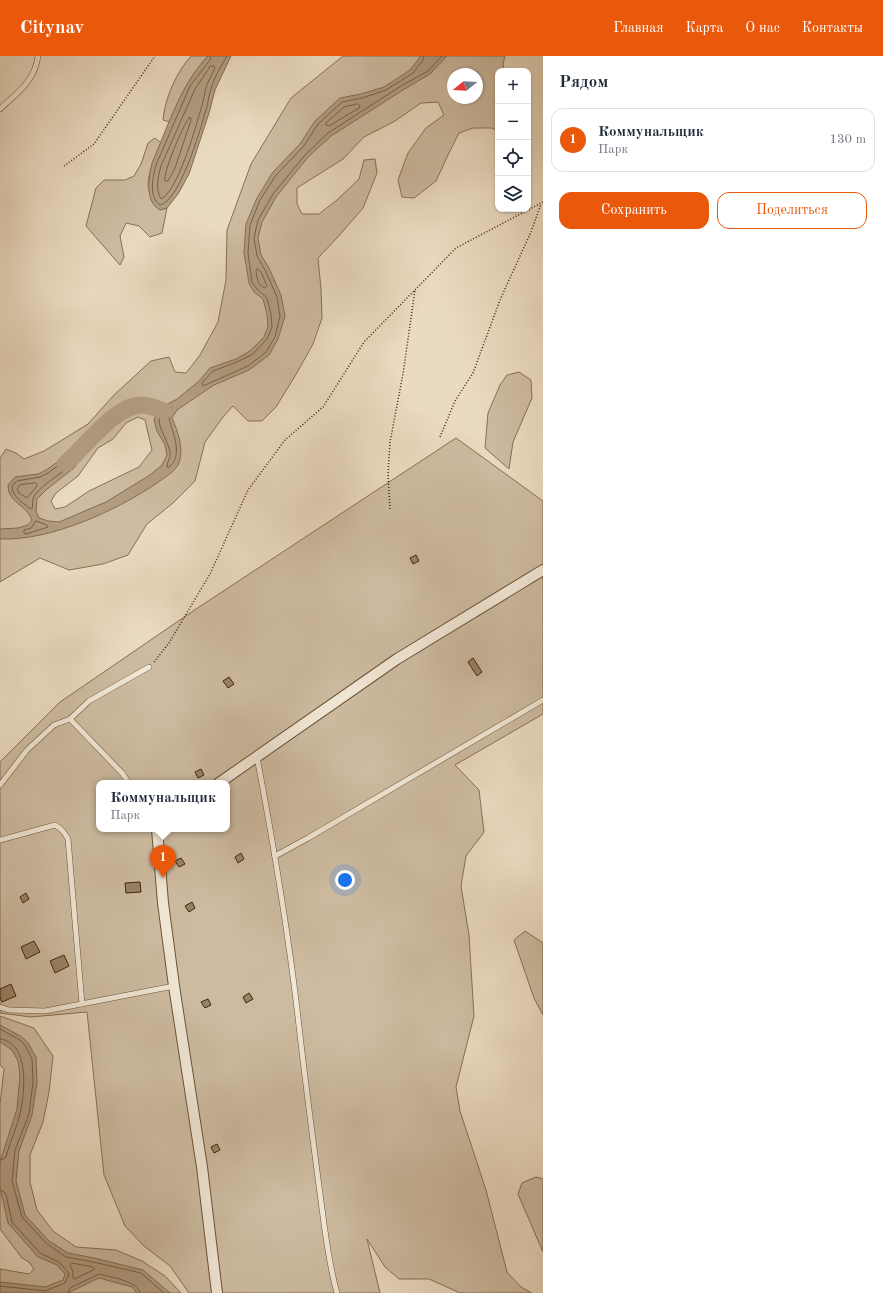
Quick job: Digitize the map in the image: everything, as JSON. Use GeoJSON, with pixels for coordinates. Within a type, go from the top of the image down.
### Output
{"type":"FeatureCollection","features":[{"type":"Feature","properties":{"kind":"street"},"geometry":{"type":"LineString","coordinates":[[223,780],[397,659],[543,570]]}},
{"type":"Feature","properties":{"kind":"street"},"geometry":{"type":"LineString","coordinates":[[157,832],[163,903],[174,986],[202,1167],[217,1293]]}},
{"type":"Feature","properties":{"kind":"lane"},"geometry":{"type":"LineString","coordinates":[[0,109],[30,80],[35,69],[38,56]]}},
{"type":"Feature","properties":{"kind":"lane"},"geometry":{"type":"LineString","coordinates":[[0,785],[27,750],[54,725],[70,719],[89,701],[149,667]]}},
{"type":"Feature","properties":{"kind":"lane"},"geometry":{"type":"LineString","coordinates":[[275,856],[543,700]]}},
{"type":"Feature","properties":{"kind":"lane"},"geometry":{"type":"LineString","coordinates":[[70,719],[127,780]]}},
{"type":"Feature","properties":{"kind":"lane"},"geometry":{"type":"LineString","coordinates":[[257,757],[275,856],[296,1001],[306,1093],[332,1274],[337,1293]]}},
{"type":"Feature","properties":{"kind":"lane"},"geometry":{"type":"LineString","coordinates":[[0,840],[55,825],[63,829],[68,839],[82,1004]]}},
{"type":"Feature","properties":{"kind":"lane"},"geometry":{"type":"LineString","coordinates":[[0,1007],[9,1010],[45,1011],[174,986]]}},
{"type":"Feature","properties":{"kind":"path"},"geometry":{"type":"LineString","coordinates":[[64,166],[94,144],[155,56]]}},
{"type":"Feature","properties":{"kind":"path"},"geometry":{"type":"LineString","coordinates":[[149,667],[169,643],[210,574],[248,490],[285,440],[323,407],[364,342],[456,248],[542,203]]}},
{"type":"Feature","properties":{"kind":"path"},"geometry":{"type":"LineString","coordinates":[[440,437],[455,402],[473,373],[500,300],[531,232],[542,203]]}},
{"type":"Feature","properties":{"kind":"path"},"geometry":{"type":"LineString","coordinates":[[390,509],[388,474],[390,442],[403,374],[415,290]]}},
{"type":"Feature","properties":{"kind":"shaded area"},"geometry":{"type":"Polygon","coordinates":[[[191,56],[208,56],[191,79],[170,122],[163,120],[166,103],[172,86],[191,56]]]}},
{"type":"Feature","properties":{"kind":"shaded area"},"geometry":{"type":"Polygon","coordinates":[[[343,56],[505,56],[504,68],[495,68],[495,130],[492,128],[473,128],[459,133],[436,181],[414,198],[402,197],[398,180],[408,153],[426,128],[444,115],[438,102],[421,103],[395,121],[364,137],[343,159],[297,188],[297,204],[302,214],[319,214],[337,200],[359,179],[364,160],[375,159],[377,173],[363,208],[318,258],[322,318],[313,344],[276,407],[262,421],[248,421],[233,406],[205,442],[195,481],[173,503],[147,524],[128,555],[103,564],[69,570],[40,558],[0,582],[0,458],[6,449],[16,453],[24,459],[44,451],[88,424],[114,395],[151,361],[169,357],[175,372],[186,373],[200,355],[218,322],[226,280],[227,230],[251,164],[291,98],[343,56]],[[138,417],[126,423],[113,439],[98,448],[78,476],[56,493],[51,501],[55,509],[65,507],[89,491],[139,467],[152,450],[145,420],[138,417]]]}},
{"type":"Feature","properties":{"kind":"shaded area"},"geometry":{"type":"Polygon","coordinates":[[[155,138],[161,143],[152,166],[148,179],[148,185],[149,191],[160,210],[167,208],[162,233],[150,237],[139,226],[126,223],[120,236],[124,257],[120,265],[86,226],[96,188],[104,180],[125,180],[134,176],[141,164],[148,143],[155,138]]]}},
{"type":"Feature","properties":{"kind":"shaded area"},"geometry":{"type":"Polygon","coordinates":[[[519,372],[531,380],[532,398],[513,442],[509,469],[485,448],[488,413],[500,385],[507,375],[519,372]]]}},
{"type":"Feature","properties":{"kind":"shaded area"},"geometry":{"type":"Polygon","coordinates":[[[456,438],[543,501],[543,714],[455,765],[479,790],[484,832],[466,856],[461,886],[469,935],[474,1016],[456,1087],[460,1111],[486,1190],[507,1272],[521,1287],[532,1293],[460,1293],[429,1279],[399,1279],[385,1267],[367,1239],[380,1293],[189,1293],[170,1266],[144,1246],[125,1226],[104,1175],[87,1012],[31,1017],[0,1013],[0,762],[60,702],[193,611],[456,438]]]}},
{"type":"Feature","properties":{"kind":"shaded area"},"geometry":{"type":"Polygon","coordinates":[[[525,931],[543,943],[543,1015],[534,998],[514,940],[525,931]]]}},
{"type":"Feature","properties":{"kind":"shaded area"},"geometry":{"type":"Polygon","coordinates":[[[0,1016],[34,1028],[53,1056],[49,1092],[43,1122],[30,1155],[30,1182],[37,1210],[53,1231],[76,1247],[116,1250],[142,1261],[165,1276],[181,1293],[0,1293],[0,1269],[29,1274],[34,1269],[29,1262],[22,1258],[0,1229],[0,1104],[4,1069],[0,1065],[0,1016]]]}},
{"type":"Feature","properties":{"kind":"shaded area"},"geometry":{"type":"Polygon","coordinates":[[[536,1177],[543,1179],[543,1252],[518,1194],[522,1183],[536,1177]]]}},
{"type":"Feature","properties":{"kind":"water"},"geometry":{"type":"Polygon","coordinates":[[[208,56],[231,56],[215,90],[189,174],[178,194],[167,208],[160,210],[155,206],[150,195],[149,182],[152,163],[182,93],[198,67],[208,56]]]}},
{"type":"Feature","properties":{"kind":"water"},"geometry":{"type":"Polygon","coordinates":[[[421,56],[447,56],[430,74],[331,136],[308,157],[276,197],[262,222],[258,238],[261,255],[269,268],[281,295],[285,316],[278,339],[269,355],[249,370],[214,385],[177,410],[172,418],[178,434],[181,452],[179,463],[175,469],[141,494],[102,514],[82,522],[61,530],[40,535],[0,539],[0,529],[18,528],[28,525],[32,520],[26,510],[11,496],[8,485],[15,477],[38,474],[46,470],[79,447],[83,449],[84,454],[74,468],[37,499],[36,511],[39,518],[59,522],[106,502],[150,475],[162,465],[167,455],[165,445],[157,431],[154,420],[157,412],[177,399],[199,381],[210,368],[236,359],[250,351],[264,337],[268,326],[267,314],[263,299],[254,292],[249,283],[244,253],[246,224],[257,198],[273,172],[300,144],[315,121],[340,98],[361,94],[384,87],[410,70],[421,56]]]}},
{"type":"Feature","properties":{"kind":"water"},"geometry":{"type":"Polygon","coordinates":[[[0,1025],[22,1037],[28,1043],[36,1057],[37,1082],[32,1115],[19,1151],[16,1181],[25,1215],[49,1241],[68,1253],[143,1270],[170,1293],[137,1293],[132,1287],[99,1278],[68,1293],[0,1293],[0,1282],[45,1287],[63,1280],[65,1274],[57,1265],[38,1257],[8,1223],[0,1187],[0,1162],[17,1109],[20,1075],[18,1061],[12,1050],[0,1042],[0,1025]]]}},
{"type":"Feature","properties":{"kind":"building"},"geometry":{"type":"Polygon","coordinates":[[[416,555],[419,561],[413,564],[410,558],[416,555]]]}},
{"type":"Feature","properties":{"kind":"building"},"geometry":{"type":"Polygon","coordinates":[[[473,658],[482,672],[477,676],[468,662],[473,658]]]}},
{"type":"Feature","properties":{"kind":"building"},"geometry":{"type":"Polygon","coordinates":[[[229,677],[234,684],[228,688],[223,681],[229,677]]]}},
{"type":"Feature","properties":{"kind":"building"},"geometry":{"type":"Polygon","coordinates":[[[201,769],[204,775],[198,778],[195,772],[201,769]]]}},
{"type":"Feature","properties":{"kind":"building"},"geometry":{"type":"Polygon","coordinates":[[[241,853],[244,859],[238,863],[235,857],[241,853]]]}},
{"type":"Feature","properties":{"kind":"building"},"geometry":{"type":"Polygon","coordinates":[[[181,858],[185,864],[179,867],[175,861],[181,858]]]}},
{"type":"Feature","properties":{"kind":"building"},"geometry":{"type":"Polygon","coordinates":[[[140,882],[141,892],[126,893],[125,883],[140,882]]]}},
{"type":"Feature","properties":{"kind":"building"},"geometry":{"type":"Polygon","coordinates":[[[26,893],[29,899],[23,903],[20,897],[26,893]]]}},
{"type":"Feature","properties":{"kind":"building"},"geometry":{"type":"Polygon","coordinates":[[[192,902],[195,908],[189,912],[185,906],[192,902]]]}},
{"type":"Feature","properties":{"kind":"building"},"geometry":{"type":"Polygon","coordinates":[[[34,941],[40,952],[26,959],[21,947],[34,941]]]}},
{"type":"Feature","properties":{"kind":"building"},"geometry":{"type":"Polygon","coordinates":[[[64,955],[69,966],[55,973],[50,961],[64,955]]]}},
{"type":"Feature","properties":{"kind":"building"},"geometry":{"type":"Polygon","coordinates":[[[11,984],[16,996],[2,1002],[0,997],[0,989],[11,984]]]}},
{"type":"Feature","properties":{"kind":"building"},"geometry":{"type":"Polygon","coordinates":[[[249,993],[253,999],[246,1003],[243,997],[249,993]]]}},
{"type":"Feature","properties":{"kind":"building"},"geometry":{"type":"Polygon","coordinates":[[[208,999],[211,1005],[205,1008],[201,1002],[208,999]]]}},
{"type":"Feature","properties":{"kind":"building"},"geometry":{"type":"Polygon","coordinates":[[[217,1144],[220,1150],[214,1153],[211,1147],[217,1144]]]}},
{"type":"Feature","properties":{"kind":"waterway"},"geometry":{"type":"LineString","coordinates":[[65,464],[101,428],[122,411],[133,406],[143,405],[164,411]]}},
{"type":"Feature","properties":{"kind":"place","name":"Коммунальщик"},"geometry":{"type":"Point","coordinates":[163,878]}}]}
